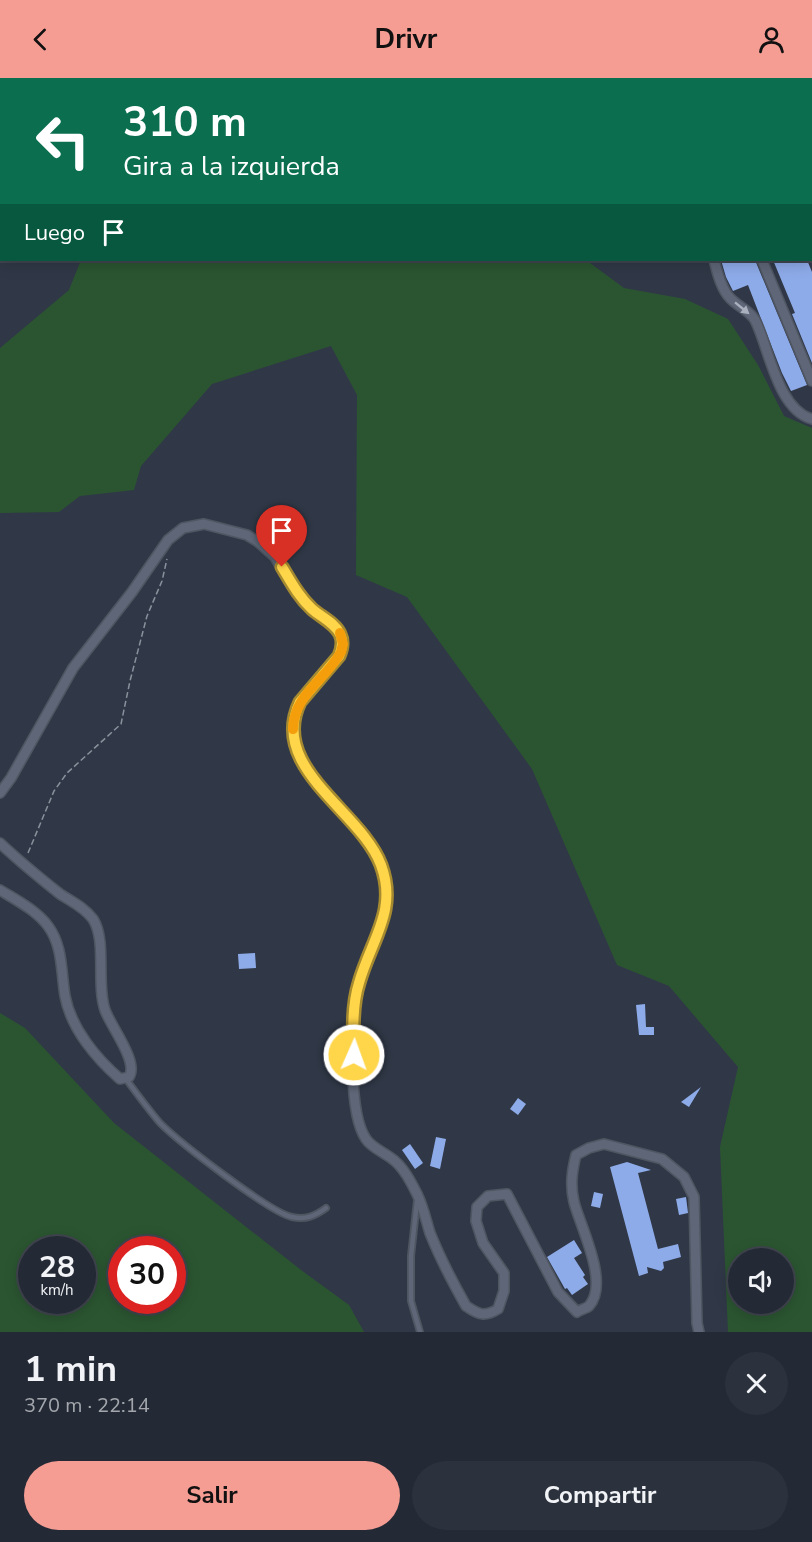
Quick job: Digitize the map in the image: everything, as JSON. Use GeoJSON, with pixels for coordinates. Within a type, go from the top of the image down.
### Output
{"type":"FeatureCollection","features":[{"type":"Feature","properties":{"kind":"street"},"geometry":{"type":"LineString","coordinates":[[714,261],[717,273],[729,298],[754,318],[776,378],[800,413],[812,419]]}},
{"type":"Feature","properties":{"kind":"street"},"geometry":{"type":"LineString","coordinates":[[762,261],[812,381]]}},
{"type":"Feature","properties":{"kind":"street"},"geometry":{"type":"LineString","coordinates":[[0,793],[11,778],[73,668],[177,531],[196,524],[204,524],[247,535],[275,557],[293,588],[311,608],[335,627],[341,634],[343,644],[339,656],[300,702],[294,721],[294,737],[311,777],[366,838],[377,855],[384,874],[387,906],[359,982],[355,1002],[353,1051],[356,1101],[359,1124],[368,1142],[393,1159],[404,1171],[418,1196],[431,1235],[466,1306],[477,1313],[488,1315],[498,1309],[504,1291],[504,1273],[483,1243],[476,1221],[477,1207],[488,1196],[507,1194],[558,1292],[577,1312],[589,1306],[596,1293],[589,1242],[574,1202],[570,1177],[576,1155],[604,1144],[662,1159],[684,1177],[694,1197],[699,1332]]}},
{"type":"Feature","properties":{"kind":"street"},"geometry":{"type":"LineString","coordinates":[[0,843],[61,894],[83,908],[94,921],[100,953],[100,991],[111,1026],[130,1059],[132,1072],[126,1079],[120,1080],[98,1058],[74,1021],[66,999],[59,949],[46,923],[33,911],[0,890]]}},
{"type":"Feature","properties":{"kind":"lane"},"geometry":{"type":"LineString","coordinates":[[126,1079],[162,1124],[192,1150],[263,1203],[290,1217],[298,1218],[306,1218],[326,1208]]}},
{"type":"Feature","properties":{"kind":"lane"},"geometry":{"type":"LineString","coordinates":[[418,1196],[411,1256],[411,1301],[420,1332]]}},
{"type":"Feature","properties":{"kind":"path"},"geometry":{"type":"LineString","coordinates":[[22,861],[42,822],[54,791],[67,773],[121,724],[147,616],[162,581],[167,555],[163,547]]}},
{"type":"Feature","properties":{"kind":"green space"},"geometry":{"type":"Polygon","coordinates":[[[81,261],[587,261],[624,288],[685,299],[728,319],[758,365],[784,416],[812,428],[812,1332],[728,1332],[720,1147],[738,1067],[669,986],[617,965],[532,769],[407,597],[356,575],[357,395],[331,346],[212,384],[141,466],[134,490],[80,496],[59,512],[0,513],[0,348],[69,290],[81,261]]]}},
{"type":"Feature","properties":{"kind":"green space"},"geometry":{"type":"Polygon","coordinates":[[[0,1013],[25,1028],[114,1123],[349,1305],[364,1332],[0,1332],[0,1013]]]}},
{"type":"Feature","properties":{"kind":"building"},"geometry":{"type":"Polygon","coordinates":[[[721,261],[755,261],[807,385],[791,391],[748,285],[733,291],[721,261]]]}},
{"type":"Feature","properties":{"kind":"building"},"geometry":{"type":"Polygon","coordinates":[[[773,261],[807,261],[812,272],[812,363],[792,314],[795,313],[773,261]]]}},
{"type":"Feature","properties":{"kind":"building"},"geometry":{"type":"Polygon","coordinates":[[[255,953],[256,968],[239,969],[238,954],[255,953]]]}},
{"type":"Feature","properties":{"kind":"building"},"geometry":{"type":"Polygon","coordinates":[[[645,1004],[646,1027],[654,1027],[654,1035],[639,1035],[636,1005],[645,1004]]]}},
{"type":"Feature","properties":{"kind":"building"},"geometry":{"type":"Polygon","coordinates":[[[701,1087],[689,1107],[681,1102],[701,1087]]]}},
{"type":"Feature","properties":{"kind":"building"},"geometry":{"type":"Polygon","coordinates":[[[518,1098],[526,1104],[518,1115],[510,1109],[518,1098]]]}},
{"type":"Feature","properties":{"kind":"building"},"geometry":{"type":"Polygon","coordinates":[[[436,1137],[446,1139],[440,1169],[430,1166],[436,1137]]]}},
{"type":"Feature","properties":{"kind":"building"},"geometry":{"type":"Polygon","coordinates":[[[410,1144],[423,1163],[415,1169],[402,1150],[410,1144]]]}},
{"type":"Feature","properties":{"kind":"building"},"geometry":{"type":"Polygon","coordinates":[[[627,1162],[651,1170],[638,1173],[658,1249],[678,1244],[681,1257],[663,1262],[664,1268],[661,1271],[647,1267],[648,1273],[639,1276],[610,1167],[627,1162]]]}},
{"type":"Feature","properties":{"kind":"building"},"geometry":{"type":"Polygon","coordinates":[[[594,1192],[603,1194],[600,1208],[591,1206],[594,1192]]]}},
{"type":"Feature","properties":{"kind":"building"},"geometry":{"type":"Polygon","coordinates":[[[686,1197],[688,1213],[679,1215],[676,1199],[686,1197]]]}},
{"type":"Feature","properties":{"kind":"building"},"geometry":{"type":"Polygon","coordinates":[[[574,1240],[582,1253],[574,1258],[588,1284],[572,1295],[567,1288],[565,1289],[547,1257],[574,1240]]]}},
{"type":"Feature","properties":{"kind":"slow traffic"},"geometry":{"type":"LineString","coordinates":[[293,729],[295,714],[300,702],[341,652],[343,644],[340,633]]}},
{"type":"Feature","properties":{"kind":"route"},"geometry":{"type":"LineString","coordinates":[[282,567],[293,588],[311,608],[338,630],[342,639],[339,656],[297,708],[293,729],[299,753],[311,777],[366,838],[377,855],[386,885],[387,906],[359,982],[355,1002],[354,1055]]}}]}
